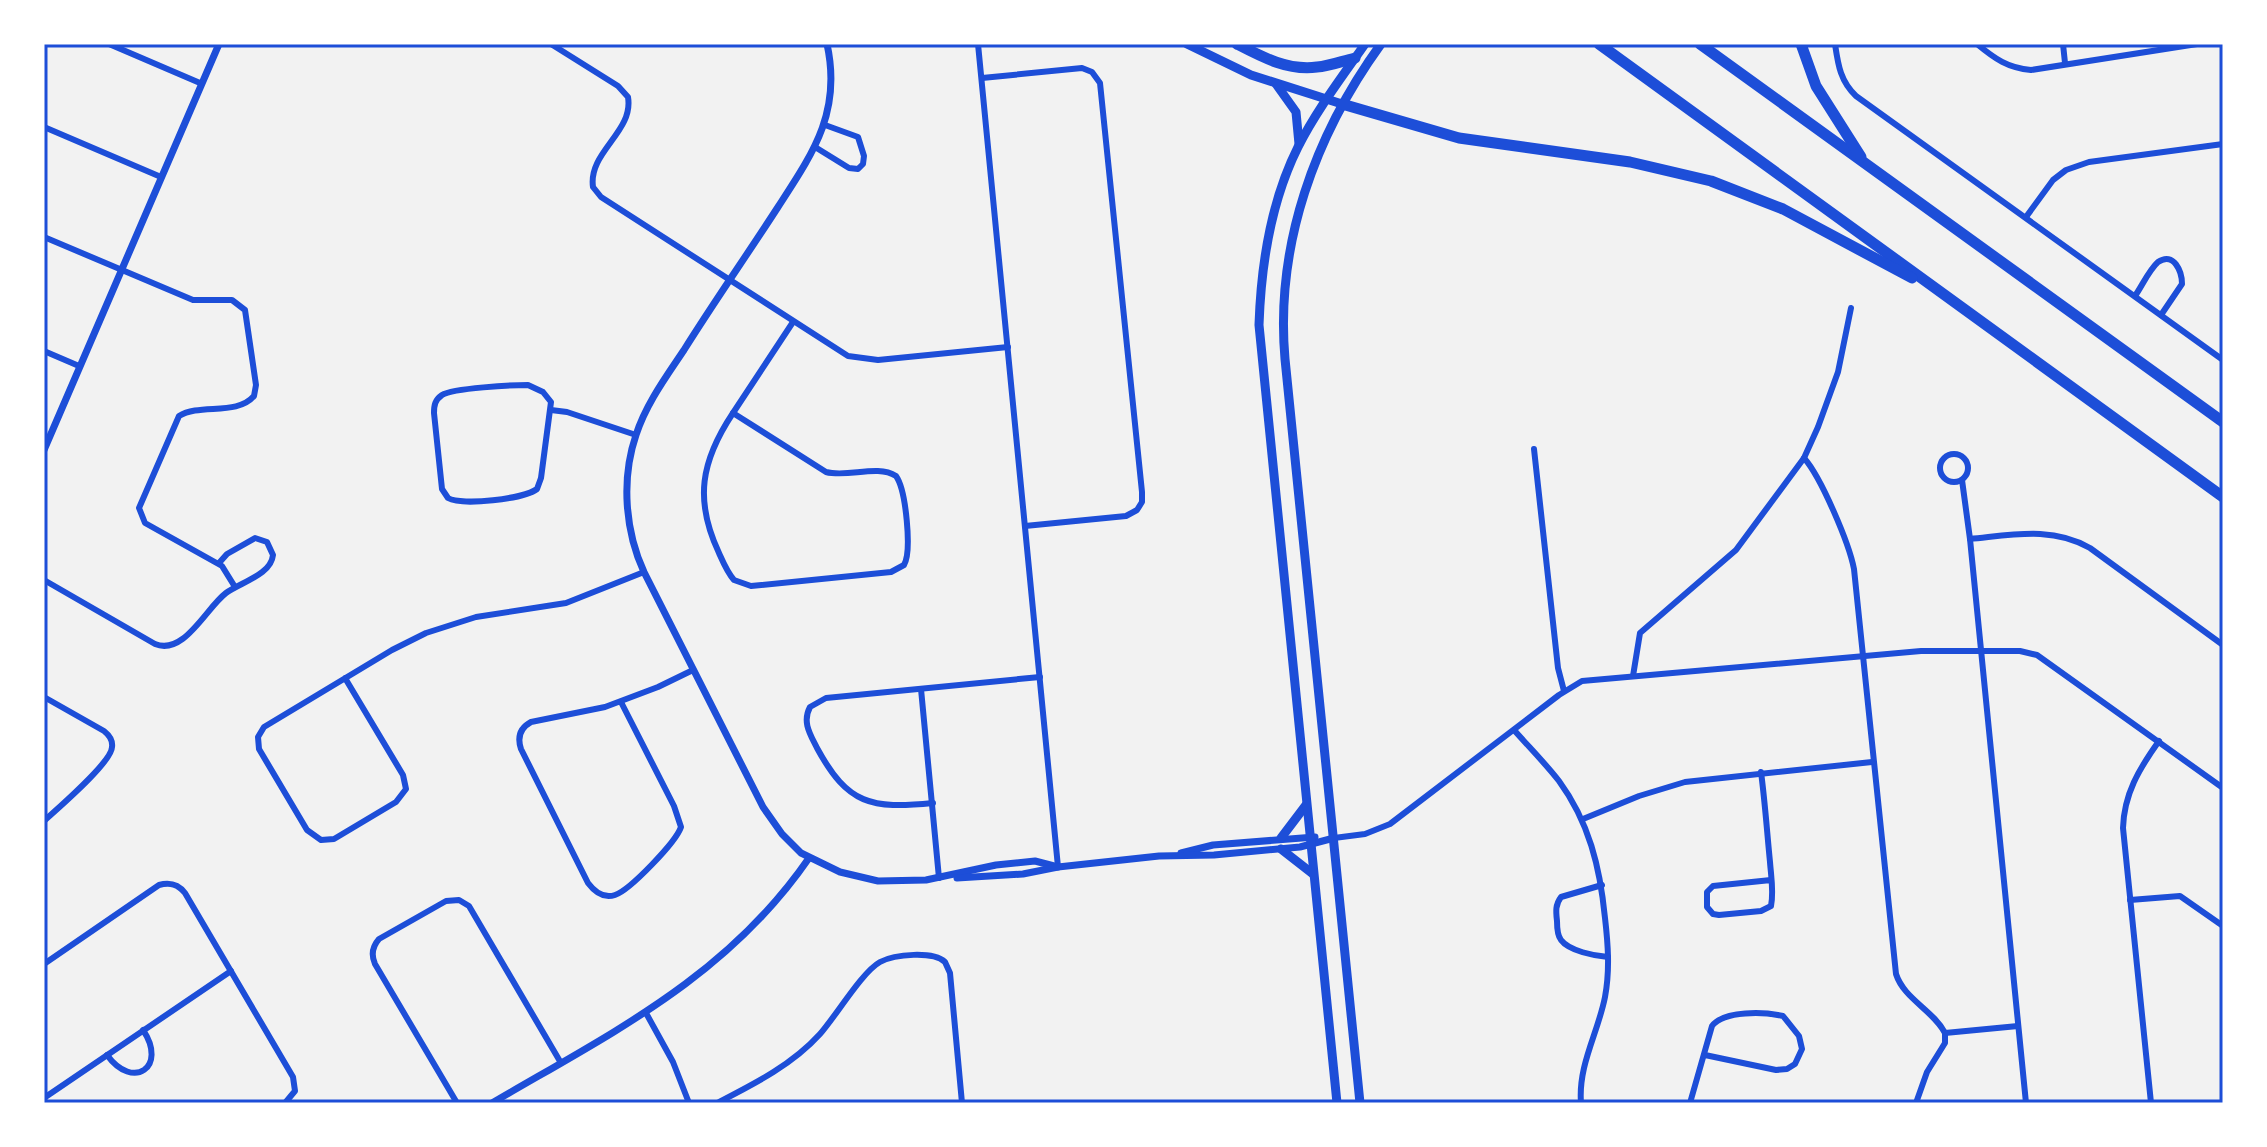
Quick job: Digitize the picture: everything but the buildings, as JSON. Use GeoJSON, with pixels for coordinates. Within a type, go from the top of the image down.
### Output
{"type":"FeatureCollection","features":[{"type":"Feature","properties":{"kind":"highway"},"geometry":{"type":"LineString","coordinates":[[1237,44],[1275,62],[1294,67],[1321,67],[1355,58]]}},
{"type":"Feature","properties":{"kind":"highway"},"geometry":{"type":"LineString","coordinates":[[1599,44],[2223,497]]}},
{"type":"Feature","properties":{"kind":"highway"},"geometry":{"type":"LineString","coordinates":[[1700,44],[2223,422]]}},
{"type":"Feature","properties":{"kind":"highway"},"geometry":{"type":"LineString","coordinates":[[1801,44],[1816,86],[1866,164]]}},
{"type":"Feature","properties":{"kind":"highway"},"geometry":{"type":"LineString","coordinates":[[1342,104],[1459,138],[1648,165],[1727,185],[1799,217],[1951,300]]}},
{"type":"Feature","properties":{"kind":"main road"},"geometry":{"type":"LineString","coordinates":[[1187,44],[1230,66],[1276,84],[1342,104]]}},
{"type":"Feature","properties":{"kind":"main road"},"geometry":{"type":"LineString","coordinates":[[1337,1103],[1259,325],[1269,237],[1282,189],[1299,144],[1365,44]]}},
{"type":"Feature","properties":{"kind":"main road"},"geometry":{"type":"LineString","coordinates":[[1360,1103],[1285,359],[1283,310],[1288,257],[1301,200],[1316,159],[1342,104],[1381,44]]}},
{"type":"Feature","properties":{"kind":"main road"},"geometry":{"type":"LineString","coordinates":[[1276,84],[1296,112],[1299,144]]}},
{"type":"Feature","properties":{"kind":"main road"},"geometry":{"type":"LineString","coordinates":[[1306,805],[1281,843],[1313,874]]}},
{"type":"Feature","properties":{"kind":"street"},"geometry":{"type":"LineString","coordinates":[[109,44],[200,83]]}},
{"type":"Feature","properties":{"kind":"street"},"geometry":{"type":"LineString","coordinates":[[44,450],[219,44]]}},
{"type":"Feature","properties":{"kind":"street"},"geometry":{"type":"LineString","coordinates":[[551,44],[618,86],[628,97],[626,118],[594,168],[592,182],[595,193],[840,352],[865,360],[1008,347]]}},
{"type":"Feature","properties":{"kind":"street"},"geometry":{"type":"LineString","coordinates":[[827,44],[832,92],[825,125],[815,147],[658,391],[636,435],[629,471],[627,506],[632,537],[644,572],[693,670],[767,813],[782,834],[809,858],[840,872],[866,879],[901,881],[1010,876],[1058,867],[1171,855],[1213,845],[1281,843],[1365,834],[1390,824],[1564,691],[1591,678],[1921,651],[2020,651],[2041,657],[2223,788]]}},
{"type":"Feature","properties":{"kind":"street"},"geometry":{"type":"LineString","coordinates":[[978,44],[1058,867]]}},
{"type":"Feature","properties":{"kind":"street"},"geometry":{"type":"LineString","coordinates":[[1835,44],[1840,73],[1852,93],[2223,360]]}},
{"type":"Feature","properties":{"kind":"street"},"geometry":{"type":"LineString","coordinates":[[1977,44],[1994,59],[2012,68],[2031,70],[2164,46],[2197,44]]}},
{"type":"Feature","properties":{"kind":"street"},"geometry":{"type":"LineString","coordinates":[[2063,44],[2065,63]]}},
{"type":"Feature","properties":{"kind":"street"},"geometry":{"type":"LineString","coordinates":[[982,78],[1082,68],[1092,72],[1100,83],[1138,446],[1143,499],[1135,512],[1126,516],[1025,526]]}},
{"type":"Feature","properties":{"kind":"street"},"geometry":{"type":"LineString","coordinates":[[815,147],[852,169],[860,167],[864,161],[858,137],[825,125]]}},
{"type":"Feature","properties":{"kind":"street"},"geometry":{"type":"LineString","coordinates":[[44,127],[161,177]]}},
{"type":"Feature","properties":{"kind":"street"},"geometry":{"type":"LineString","coordinates":[[2026,217],[2053,180],[2066,170],[2089,162],[2223,144]]}},
{"type":"Feature","properties":{"kind":"street"},"geometry":{"type":"LineString","coordinates":[[44,237],[197,301],[232,300],[241,304],[246,313],[256,385],[254,396],[243,405],[190,411],[179,416],[139,508],[145,523],[219,563],[235,587]]}},
{"type":"Feature","properties":{"kind":"street"},"geometry":{"type":"LineString","coordinates":[[2135,296],[2157,264],[2163,260],[2172,261],[2180,268],[2182,284],[2161,315]]}},
{"type":"Feature","properties":{"kind":"street"},"geometry":{"type":"LineString","coordinates":[[1633,676],[1637,642],[1643,630],[1736,550],[1804,458],[1838,372],[1851,308]]}},
{"type":"Feature","properties":{"kind":"street"},"geometry":{"type":"LineString","coordinates":[[733,413],[822,471],[838,475],[885,471],[896,476],[902,489],[908,551],[904,565],[894,572],[751,586],[734,580],[711,536],[703,498],[708,461],[733,413],[793,322]]}},
{"type":"Feature","properties":{"kind":"street"},"geometry":{"type":"LineString","coordinates":[[44,351],[79,366]]}},
{"type":"Feature","properties":{"kind":"street"},"geometry":{"type":"LineString","coordinates":[[528,385],[547,396],[551,410],[541,478],[534,492],[463,502],[452,501],[445,496],[434,409],[441,396],[456,391],[528,385]]}},
{"type":"Feature","properties":{"kind":"street"},"geometry":{"type":"LineString","coordinates":[[551,410],[567,412],[636,435]]}},
{"type":"Feature","properties":{"kind":"street"},"geometry":{"type":"LineString","coordinates":[[1534,449],[1559,678],[1564,691]]}},
{"type":"Feature","properties":{"kind":"street"},"geometry":{"type":"LineString","coordinates":[[1962,480],[1950,482],[1941,474],[1941,463],[1947,456],[1956,454],[1966,460],[1968,471],[1962,480],[2026,1103]]}},
{"type":"Feature","properties":{"kind":"street"},"geometry":{"type":"LineString","coordinates":[[1804,458],[1851,555],[1897,978],[1945,1033],[1944,1045],[1927,1072],[1916,1103]]}},
{"type":"Feature","properties":{"kind":"street"},"geometry":{"type":"LineString","coordinates":[[1970,539],[2036,533],[2075,540],[2223,645]]}},
{"type":"Feature","properties":{"kind":"street"},"geometry":{"type":"LineString","coordinates":[[44,580],[164,647],[179,642],[220,598],[270,565],[273,555],[267,542],[260,538],[250,540],[227,554],[219,563]]}},
{"type":"Feature","properties":{"kind":"street"},"geometry":{"type":"LineString","coordinates":[[345,678],[403,775],[406,789],[396,802],[334,839],[324,841],[307,830],[260,752],[257,740],[260,731],[267,725],[345,678],[404,643],[446,625],[486,615],[566,603],[644,572]]}},
{"type":"Feature","properties":{"kind":"street"},"geometry":{"type":"LineString","coordinates":[[621,702],[674,806],[681,827],[676,838],[622,891],[609,896],[596,892],[588,883],[521,749],[521,731],[531,722],[583,713],[621,702],[693,670]]}},
{"type":"Feature","properties":{"kind":"street"},"geometry":{"type":"LineString","coordinates":[[933,803],[891,806],[873,803],[852,794],[827,766],[810,735],[806,720],[810,707],[822,699],[1040,677]]}},
{"type":"Feature","properties":{"kind":"street"},"geometry":{"type":"LineString","coordinates":[[921,689],[939,878]]}},
{"type":"Feature","properties":{"kind":"street"},"geometry":{"type":"LineString","coordinates":[[44,697],[104,731],[110,737],[112,746],[110,755],[101,766],[44,821]]}},
{"type":"Feature","properties":{"kind":"street"},"geometry":{"type":"LineString","coordinates":[[1514,730],[1558,781],[1583,819],[1595,852],[1602,885],[1608,957],[1606,994],[1583,1070],[1581,1103]]}},
{"type":"Feature","properties":{"kind":"street"},"geometry":{"type":"LineString","coordinates":[[2151,1103],[2123,828],[2124,811],[2134,779],[2159,741]]}},
{"type":"Feature","properties":{"kind":"street"},"geometry":{"type":"LineString","coordinates":[[1583,819],[1676,784],[1761,772],[1872,762]]}},
{"type":"Feature","properties":{"kind":"street"},"geometry":{"type":"LineString","coordinates":[[1761,772],[1771,880],[1772,902],[1766,910],[1719,915],[1713,914],[1707,907],[1710,887],[1771,880]]}},
{"type":"Feature","properties":{"kind":"street"},"geometry":{"type":"LineString","coordinates":[[492,1103],[646,1013],[688,984],[724,954],[809,858]]}},
{"type":"Feature","properties":{"kind":"street"},"geometry":{"type":"LineString","coordinates":[[44,964],[155,888],[169,883],[178,886],[295,1079],[295,1091],[285,1103]]}},
{"type":"Feature","properties":{"kind":"street"},"geometry":{"type":"LineString","coordinates":[[1602,885],[1561,897],[1556,906],[1556,916],[1558,935],[1563,943],[1608,957]]}},
{"type":"Feature","properties":{"kind":"street"},"geometry":{"type":"LineString","coordinates":[[2130,900],[2180,896],[2223,926]]}},
{"type":"Feature","properties":{"kind":"street"},"geometry":{"type":"LineString","coordinates":[[457,1103],[372,956],[379,939],[446,901],[459,900],[469,906],[561,1063]]}},
{"type":"Feature","properties":{"kind":"street"},"geometry":{"type":"LineString","coordinates":[[717,1103],[769,1075],[803,1050],[878,964],[892,958],[931,954],[945,962],[950,973],[962,1103]]}},
{"type":"Feature","properties":{"kind":"street"},"geometry":{"type":"LineString","coordinates":[[44,1098],[231,971]]}},
{"type":"Feature","properties":{"kind":"street"},"geometry":{"type":"LineString","coordinates":[[646,1013],[673,1062],[689,1103]]}},
{"type":"Feature","properties":{"kind":"street"},"geometry":{"type":"LineString","coordinates":[[1690,1103],[1714,1022],[1729,1016],[1783,1016],[1799,1036],[1802,1049],[1795,1064],[1781,1070],[1705,1055]]}},
{"type":"Feature","properties":{"kind":"street"},"geometry":{"type":"LineString","coordinates":[[1945,1033],[2018,1026]]}},
{"type":"Feature","properties":{"kind":"street"},"geometry":{"type":"LineString","coordinates":[[107,1055],[121,1071],[141,1071],[150,1062],[153,1052],[143,1030]]}}]}
